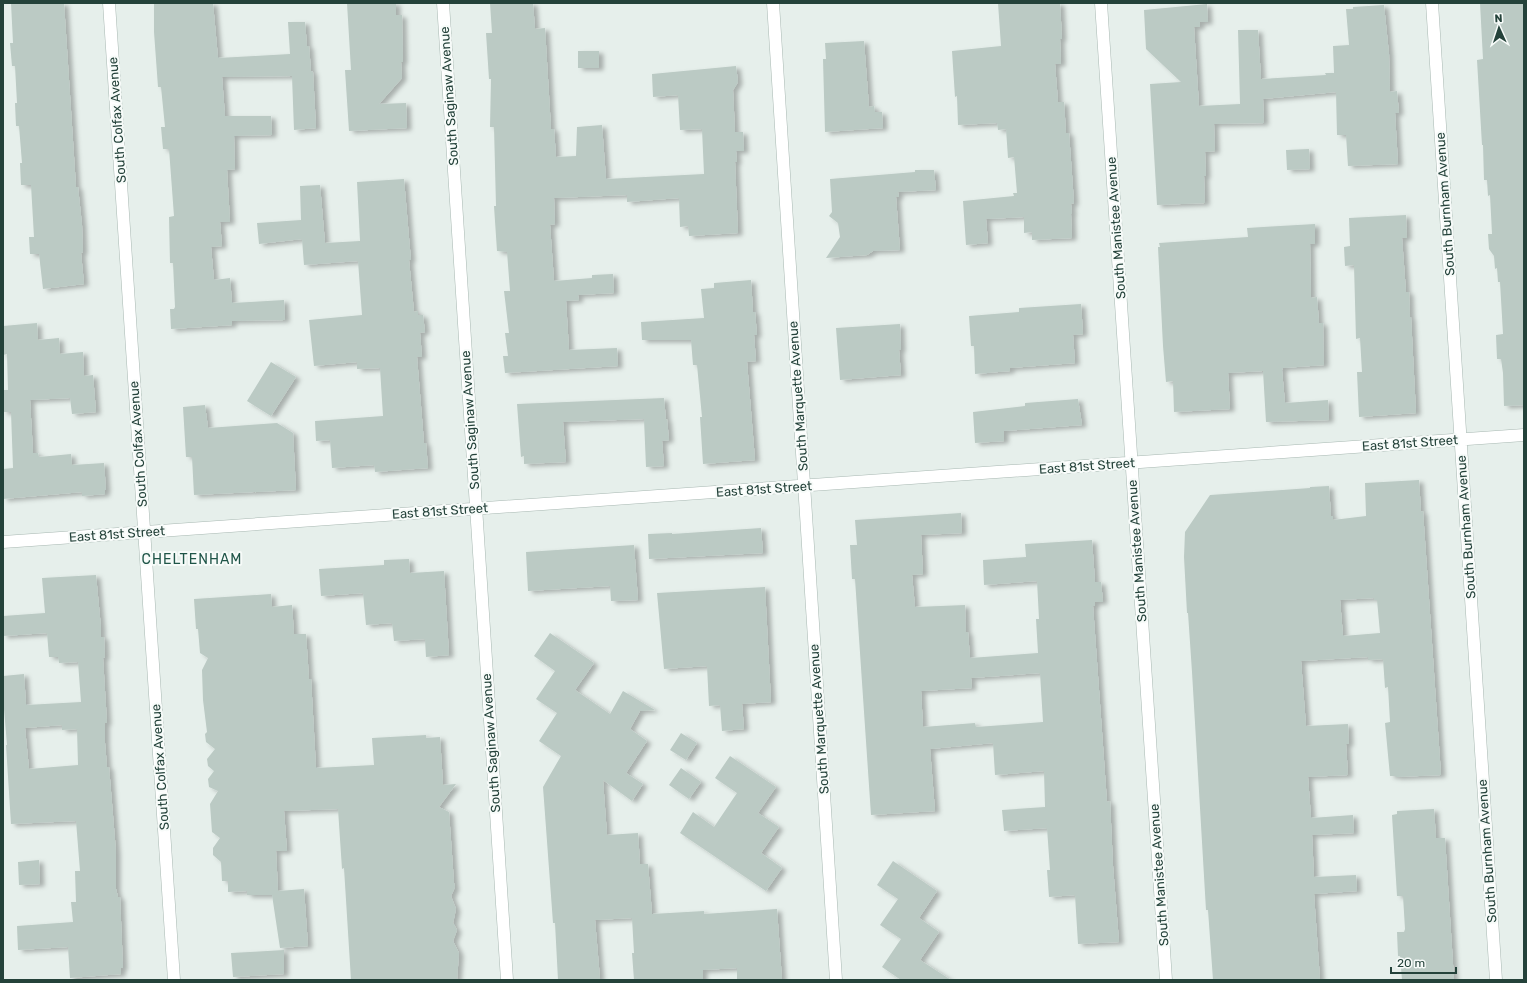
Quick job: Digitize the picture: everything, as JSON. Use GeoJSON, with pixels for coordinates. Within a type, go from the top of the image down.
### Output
{"type":"FeatureCollection","features":[{"type":"Feature","properties":{"kind":"street","name":"South Colfax Avenue"},"geometry":{"type":"LineString","coordinates":[[109,3],[174,980]]}},
{"type":"Feature","properties":{"kind":"street","name":"South Saginaw Avenue"},"geometry":{"type":"LineString","coordinates":[[442,3],[507,980]]}},
{"type":"Feature","properties":{"kind":"street","name":"South Marquette Avenue"},"geometry":{"type":"LineString","coordinates":[[773,3],[836,980]]}},
{"type":"Feature","properties":{"kind":"street","name":"South Manistee Avenue"},"geometry":{"type":"LineString","coordinates":[[1101,3],[1166,980]]}},
{"type":"Feature","properties":{"kind":"street","name":"South Burnham Avenue"},"geometry":{"type":"LineString","coordinates":[[1432,3],[1496,980]]}},
{"type":"Feature","properties":{"kind":"street","name":"East 81st Street"},"geometry":{"type":"LineString","coordinates":[[3,542],[1524,435]]}},
{"type":"Feature","properties":{"kind":"building"},"geometry":{"type":"Polygon","coordinates":[[[11,3],[64,3],[76,187],[78,187],[82,225],[83,252],[81,253],[84,284],[43,289],[39,254],[30,254],[29,237],[34,237],[31,185],[21,185],[20,163],[22,163],[19,126],[16,126],[15,103],[17,103],[15,66],[12,66],[10,43],[13,43],[11,3]]]}},
{"type":"Feature","properties":{"kind":"building"},"geometry":{"type":"Polygon","coordinates":[[[154,3],[213,3],[218,58],[290,54],[288,22],[305,22],[311,71],[313,72],[316,128],[294,130],[292,76],[222,77],[225,116],[271,116],[272,135],[234,136],[235,169],[227,170],[230,222],[220,222],[222,246],[211,247],[214,280],[230,278],[232,303],[284,300],[285,320],[232,321],[232,325],[171,329],[170,309],[174,309],[175,307],[173,263],[170,263],[169,217],[174,216],[169,149],[163,149],[161,127],[165,127],[161,87],[158,87],[154,32],[154,3]]]}},
{"type":"Feature","properties":{"kind":"building"},"geometry":{"type":"Polygon","coordinates":[[[347,3],[396,3],[396,15],[402,15],[402,78],[379,104],[406,103],[407,128],[349,131],[345,70],[351,70],[347,3]]]}},
{"type":"Feature","properties":{"kind":"building"},"geometry":{"type":"Polygon","coordinates":[[[490,3],[533,3],[535,29],[545,28],[551,129],[554,129],[556,157],[576,156],[577,127],[602,125],[606,179],[704,174],[702,129],[680,130],[678,95],[653,97],[652,74],[736,66],[738,82],[733,90],[735,132],[743,132],[744,151],[736,151],[737,162],[735,162],[738,233],[689,236],[688,226],[680,227],[679,198],[627,202],[627,195],[554,198],[555,224],[550,225],[554,281],[592,278],[592,275],[613,274],[614,293],[578,295],[579,300],[566,301],[569,350],[617,348],[618,366],[505,373],[503,356],[508,356],[505,333],[509,333],[504,291],[510,291],[507,252],[497,251],[494,206],[496,206],[494,127],[490,127],[491,79],[489,79],[486,33],[492,33],[490,3]]]}},
{"type":"Feature","properties":{"kind":"building"},"geometry":{"type":"Polygon","coordinates":[[[998,3],[1060,3],[1062,39],[1060,39],[1061,64],[1055,64],[1058,102],[1064,102],[1066,133],[1069,133],[1074,203],[1071,204],[1072,238],[1032,240],[1032,232],[1024,233],[1024,217],[986,219],[988,243],[966,245],[963,201],[1014,196],[1013,193],[1017,193],[1014,157],[1008,158],[1006,129],[998,130],[997,123],[958,125],[957,96],[955,97],[952,51],[1001,46],[998,3]]]}},
{"type":"Feature","properties":{"kind":"building"},"geometry":{"type":"Polygon","coordinates":[[[1480,3],[1524,3],[1524,405],[1504,406],[1501,359],[1497,359],[1496,335],[1503,334],[1500,282],[1498,282],[1497,268],[1495,269],[1494,256],[1489,249],[1488,234],[1492,234],[1490,195],[1488,196],[1487,180],[1484,180],[1477,60],[1483,59],[1480,3]]]}},
{"type":"Feature","properties":{"kind":"building"},"geometry":{"type":"Polygon","coordinates":[[[1207,4],[1208,22],[1200,22],[1200,27],[1194,27],[1199,106],[1240,104],[1238,30],[1258,30],[1261,79],[1326,75],[1325,73],[1334,73],[1333,46],[1349,45],[1346,9],[1353,9],[1353,7],[1384,5],[1389,54],[1390,92],[1397,91],[1399,113],[1395,113],[1398,164],[1348,166],[1346,135],[1337,135],[1336,92],[1263,99],[1264,123],[1214,124],[1215,151],[1205,152],[1205,203],[1157,205],[1150,84],[1181,82],[1146,49],[1144,10],[1207,4]]]}},
{"type":"Feature","properties":{"kind":"building"},"geometry":{"type":"Polygon","coordinates":[[[864,41],[869,107],[874,106],[875,112],[882,112],[883,128],[825,132],[823,59],[826,59],[825,43],[864,41]]]}},
{"type":"Feature","properties":{"kind":"building"},"geometry":{"type":"Polygon","coordinates":[[[578,51],[599,51],[599,68],[578,68],[578,51]]]}},
{"type":"Feature","properties":{"kind":"building"},"geometry":{"type":"Polygon","coordinates":[[[1309,149],[1310,169],[1287,170],[1286,150],[1309,149]]]}},
{"type":"Feature","properties":{"kind":"building"},"geometry":{"type":"Polygon","coordinates":[[[915,170],[934,170],[936,190],[898,192],[899,197],[896,197],[900,250],[873,251],[867,255],[826,258],[840,237],[838,223],[829,216],[832,212],[830,179],[915,172],[915,170]]]}},
{"type":"Feature","properties":{"kind":"building"},"geometry":{"type":"Polygon","coordinates":[[[404,179],[414,312],[418,311],[418,315],[423,315],[425,332],[420,333],[422,357],[417,357],[424,443],[426,443],[428,468],[375,472],[374,465],[332,468],[330,440],[316,441],[315,421],[383,416],[380,368],[357,369],[357,362],[314,366],[309,320],[362,315],[358,261],[304,265],[302,239],[259,244],[257,223],[301,220],[300,186],[320,185],[325,243],[360,241],[357,182],[404,179]]]}},
{"type":"Feature","properties":{"kind":"building"},"geometry":{"type":"Polygon","coordinates":[[[1406,215],[1407,238],[1402,238],[1406,292],[1409,292],[1411,317],[1416,413],[1359,417],[1357,372],[1362,372],[1360,338],[1356,339],[1354,265],[1345,266],[1344,247],[1350,246],[1349,218],[1406,215]]]}},
{"type":"Feature","properties":{"kind":"building"},"geometry":{"type":"Polygon","coordinates":[[[1315,224],[1315,244],[1310,244],[1311,298],[1317,297],[1319,323],[1323,323],[1324,365],[1283,368],[1282,370],[1285,403],[1328,400],[1329,420],[1266,422],[1263,371],[1228,373],[1230,409],[1174,412],[1173,381],[1166,382],[1159,243],[1248,237],[1247,228],[1315,224]]]}},
{"type":"Feature","properties":{"kind":"building"},"geometry":{"type":"Polygon","coordinates":[[[751,280],[753,312],[755,312],[757,335],[754,335],[756,361],[747,362],[755,460],[703,464],[700,417],[702,417],[697,365],[693,365],[691,340],[642,340],[641,322],[704,318],[701,289],[714,288],[714,283],[751,280]]]}},
{"type":"Feature","properties":{"kind":"building"},"geometry":{"type":"Polygon","coordinates":[[[1081,304],[1083,334],[1073,335],[1075,363],[1010,368],[1010,371],[975,374],[974,346],[971,346],[969,316],[1019,312],[1019,308],[1081,304]]]}},
{"type":"Feature","properties":{"kind":"building"},"geometry":{"type":"Polygon","coordinates":[[[37,323],[38,340],[59,338],[60,354],[83,352],[84,376],[93,375],[96,412],[72,414],[70,398],[30,400],[33,453],[38,453],[39,457],[71,454],[72,465],[104,463],[105,494],[82,496],[82,492],[3,499],[3,469],[13,468],[11,412],[3,412],[3,390],[8,390],[7,354],[3,355],[3,326],[37,323]]]}},
{"type":"Feature","properties":{"kind":"building"},"geometry":{"type":"Polygon","coordinates":[[[900,324],[901,350],[899,350],[901,375],[840,380],[836,328],[900,324]]]}},
{"type":"Feature","properties":{"kind":"building"},"geometry":{"type":"Polygon","coordinates":[[[271,362],[296,377],[271,416],[247,401],[271,362]]]}},
{"type":"Feature","properties":{"kind":"building"},"geometry":{"type":"Polygon","coordinates":[[[664,398],[669,440],[662,441],[664,466],[646,467],[644,419],[563,422],[566,462],[524,464],[524,456],[521,457],[517,404],[664,398]]]}},
{"type":"Feature","properties":{"kind":"building"},"geometry":{"type":"Polygon","coordinates":[[[1078,399],[1082,425],[1004,431],[1004,441],[975,443],[973,412],[1025,406],[1025,403],[1078,399]]]}},
{"type":"Feature","properties":{"kind":"building"},"geometry":{"type":"Polygon","coordinates":[[[205,405],[208,428],[277,423],[293,433],[296,490],[194,495],[192,457],[186,457],[183,407],[205,405]]]}},
{"type":"Feature","properties":{"kind":"building"},"geometry":{"type":"Polygon","coordinates":[[[1419,480],[1421,512],[1423,511],[1441,775],[1390,776],[1385,723],[1390,722],[1388,687],[1385,688],[1383,659],[1368,660],[1368,657],[1301,661],[1306,726],[1348,724],[1349,744],[1346,744],[1348,775],[1308,777],[1311,818],[1353,815],[1354,833],[1312,835],[1314,877],[1356,875],[1357,891],[1314,894],[1320,980],[1213,980],[1208,910],[1206,910],[1192,672],[1187,613],[1184,557],[1185,532],[1210,495],[1329,486],[1331,516],[1333,516],[1333,520],[1366,516],[1365,483],[1419,480]],[[1374,598],[1340,600],[1343,636],[1380,633],[1377,600],[1374,600],[1374,598]]]}},
{"type":"Feature","properties":{"kind":"building"},"geometry":{"type":"Polygon","coordinates":[[[961,513],[962,533],[921,535],[923,574],[912,575],[915,607],[965,605],[966,632],[968,632],[970,658],[1038,653],[1036,619],[1039,619],[1037,581],[984,585],[983,560],[1026,557],[1025,544],[1092,540],[1095,582],[1101,582],[1103,602],[1095,602],[1095,606],[1093,606],[1107,802],[1110,801],[1119,942],[1078,944],[1075,895],[1049,897],[1047,870],[1050,870],[1047,828],[1004,831],[1002,810],[1045,807],[1044,771],[995,775],[993,743],[930,749],[935,811],[871,815],[855,579],[852,579],[850,545],[857,545],[855,520],[961,513]],[[1040,673],[971,678],[972,688],[921,691],[923,727],[975,723],[976,727],[1043,722],[1040,673]]]}},
{"type":"Feature","properties":{"kind":"building"},"geometry":{"type":"Polygon","coordinates":[[[761,528],[763,553],[649,559],[648,534],[672,534],[761,528]]]}},
{"type":"Feature","properties":{"kind":"building"},"geometry":{"type":"Polygon","coordinates":[[[634,545],[638,600],[611,601],[610,586],[528,591],[526,552],[634,545]]]}},
{"type":"Feature","properties":{"kind":"building"},"geometry":{"type":"Polygon","coordinates":[[[409,559],[410,573],[444,571],[449,655],[426,657],[425,639],[394,641],[392,623],[366,625],[363,593],[321,596],[319,569],[384,565],[384,560],[409,559]]]}},
{"type":"Feature","properties":{"kind":"building"},"geometry":{"type":"Polygon","coordinates":[[[96,575],[101,637],[104,637],[105,657],[103,658],[107,723],[105,723],[105,743],[107,767],[109,767],[116,852],[116,889],[118,897],[120,897],[123,968],[121,968],[121,974],[70,978],[68,947],[18,950],[17,926],[73,922],[71,902],[76,902],[75,871],[80,871],[76,821],[11,824],[3,676],[24,674],[26,705],[81,702],[78,662],[59,663],[58,657],[49,657],[47,633],[3,636],[3,616],[45,613],[42,578],[96,575]],[[62,725],[25,728],[29,769],[78,765],[77,729],[62,730],[62,725]]]}},
{"type":"Feature","properties":{"kind":"building"},"geometry":{"type":"Polygon","coordinates":[[[765,587],[771,702],[742,704],[744,729],[722,731],[720,705],[709,706],[707,666],[664,669],[657,593],[765,587]]]}},
{"type":"Feature","properties":{"kind":"building"},"geometry":{"type":"Polygon","coordinates":[[[271,594],[272,607],[292,605],[294,634],[306,634],[309,679],[311,679],[316,768],[374,765],[372,738],[426,735],[426,738],[440,737],[443,785],[456,784],[439,807],[449,812],[455,887],[451,896],[456,909],[453,923],[457,930],[453,941],[459,953],[457,980],[351,980],[344,868],[342,869],[338,809],[284,811],[287,851],[276,851],[278,891],[304,889],[308,946],[280,948],[272,895],[247,895],[247,891],[228,892],[228,881],[222,881],[221,862],[213,855],[213,848],[220,838],[212,832],[210,804],[218,791],[209,787],[208,779],[214,771],[208,766],[207,759],[215,749],[206,742],[205,734],[207,732],[203,700],[202,670],[208,658],[200,653],[198,629],[196,629],[194,599],[271,594]]]}},
{"type":"Feature","properties":{"kind":"building"},"geometry":{"type":"Polygon","coordinates":[[[550,633],[594,663],[575,690],[610,714],[623,691],[655,710],[640,711],[630,729],[647,741],[626,773],[643,784],[632,801],[603,780],[607,835],[638,833],[640,864],[648,864],[652,914],[704,911],[704,914],[777,909],[782,980],[737,980],[737,968],[703,970],[703,980],[634,980],[632,918],[595,920],[600,979],[558,980],[555,923],[553,923],[543,787],[561,756],[539,741],[557,713],[536,699],[555,671],[534,656],[550,633]]]}},
{"type":"Feature","properties":{"kind":"building"},"geometry":{"type":"Polygon","coordinates":[[[681,733],[697,743],[686,760],[670,750],[681,733]]]}},
{"type":"Feature","properties":{"kind":"building"},"geometry":{"type":"Polygon","coordinates":[[[730,756],[776,787],[758,813],[779,827],[761,853],[782,868],[766,891],[680,833],[693,812],[714,827],[737,793],[715,778],[730,756]]]}},
{"type":"Feature","properties":{"kind":"building"},"geometry":{"type":"Polygon","coordinates":[[[681,768],[701,782],[689,799],[669,785],[681,768]]]}},
{"type":"Feature","properties":{"kind":"building"},"geometry":{"type":"Polygon","coordinates":[[[1434,809],[1436,838],[1445,838],[1454,980],[1402,980],[1400,956],[1398,956],[1397,932],[1404,932],[1405,929],[1403,896],[1397,896],[1392,815],[1397,814],[1397,811],[1434,809]]]}},
{"type":"Feature","properties":{"kind":"building"},"geometry":{"type":"Polygon","coordinates":[[[39,860],[40,884],[19,885],[18,862],[39,860]]]}},
{"type":"Feature","properties":{"kind":"building"},"geometry":{"type":"Polygon","coordinates":[[[893,861],[937,891],[919,918],[939,932],[920,960],[951,980],[901,980],[882,967],[901,939],[880,925],[898,899],[877,885],[893,861]]]}},
{"type":"Feature","properties":{"kind":"building"},"geometry":{"type":"Polygon","coordinates":[[[284,950],[284,974],[233,977],[231,953],[284,950]]]}},
{"type":"Feature","properties":{"kind":"district","name":"CHELTENHAM"},"geometry":{"type":"Point","coordinates":[192,559]}}]}
